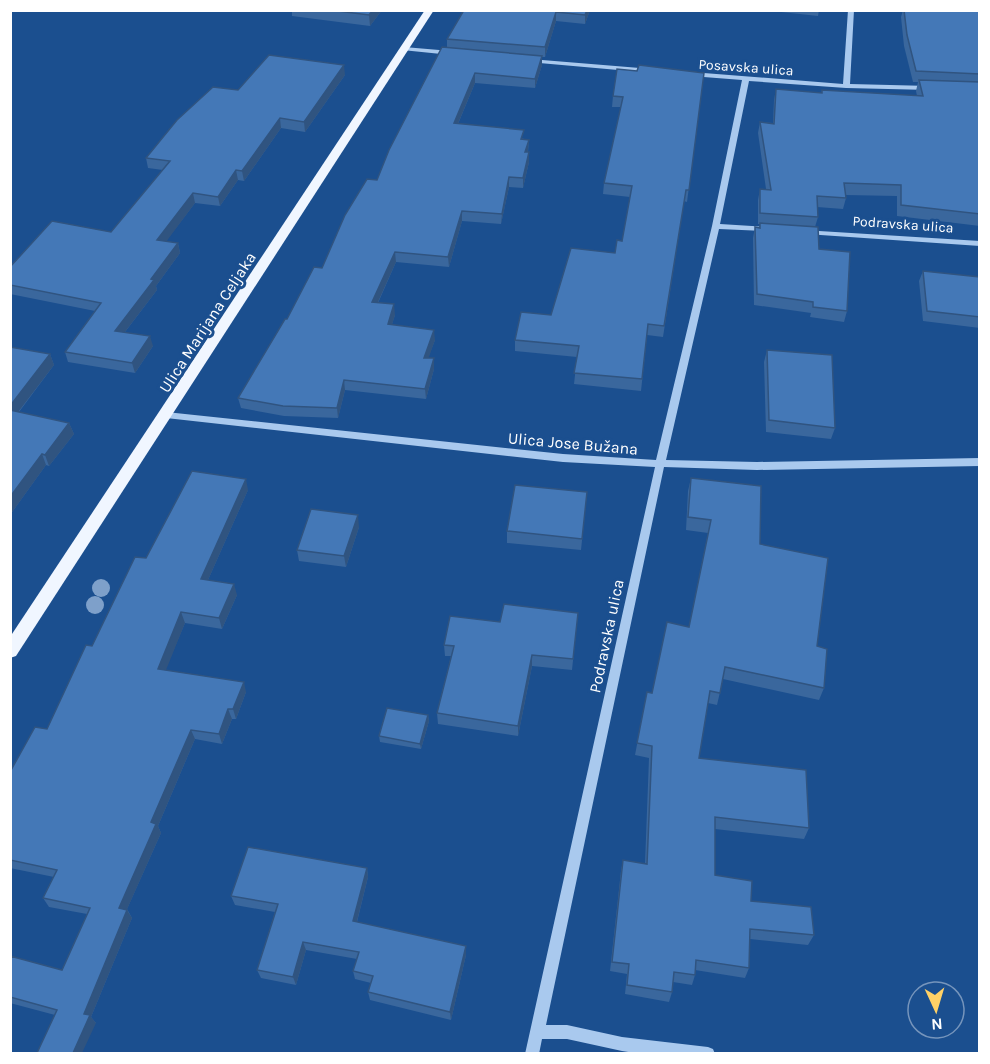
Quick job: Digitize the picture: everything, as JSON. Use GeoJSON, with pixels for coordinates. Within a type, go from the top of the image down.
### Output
{"type":"FeatureCollection","features":[{"type":"Feature","properties":{"kind":"main road","name":"Ulica Marijana Celjaka"},"geometry":{"type":"LineString","coordinates":[[10,651],[429,10]]}},
{"type":"Feature","properties":{"kind":"street"},"geometry":{"type":"LineString","coordinates":[[846,86],[851,10]]}},
{"type":"Feature","properties":{"kind":"street"},"geometry":{"type":"LineString","coordinates":[[404,49],[456,54]]}},
{"type":"Feature","properties":{"kind":"street"},"geometry":{"type":"LineString","coordinates":[[516,59],[666,72]]}},
{"type":"Feature","properties":{"kind":"street","name":"Posavska ulica"},"geometry":{"type":"LineString","coordinates":[[678,73],[846,86],[936,88]]}},
{"type":"Feature","properties":{"kind":"street","name":"Podravska ulica"},"geometry":{"type":"LineString","coordinates":[[532,1053],[660,465],[716,226],[746,79]]}},
{"type":"Feature","properties":{"kind":"street"},"geometry":{"type":"LineString","coordinates":[[716,226],[775,230]]}},
{"type":"Feature","properties":{"kind":"street","name":"Podravska ulica"},"geometry":{"type":"LineString","coordinates":[[799,232],[980,244]]}},
{"type":"Feature","properties":{"kind":"street","name":"Ulica Jose Bužana"},"geometry":{"type":"LineString","coordinates":[[166,415],[563,458],[660,465],[758,466],[980,462]]}},
{"type":"Feature","properties":{"kind":"street"},"geometry":{"type":"LineString","coordinates":[[538,1032],[567,1032],[622,1044],[708,1053]]}},
{"type":"Feature","properties":{"kind":"building"},"geometry":{"type":"Polygon","coordinates":[[[330,10],[373,10],[369,15],[330,10]]]}},
{"type":"Feature","properties":{"kind":"building"},"geometry":{"type":"Polygon","coordinates":[[[464,10],[587,10],[585,15],[556,12],[545,47],[447,39],[464,10]]]}},
{"type":"Feature","properties":{"kind":"building"},"geometry":{"type":"Polygon","coordinates":[[[904,10],[980,10],[980,74],[916,71],[907,35],[904,10]]]}},
{"type":"Feature","properties":{"kind":"building"},"geometry":{"type":"Polygon","coordinates":[[[442,47],[542,56],[535,79],[475,73],[454,123],[524,130],[521,139],[529,140],[525,152],[529,152],[523,178],[509,177],[502,214],[462,211],[448,257],[395,252],[372,302],[394,304],[388,324],[434,330],[424,358],[434,358],[425,389],[344,380],[337,408],[283,406],[238,398],[287,319],[314,267],[322,268],[345,215],[367,179],[377,180],[389,150],[442,47]]]}},
{"type":"Feature","properties":{"kind":"building"},"geometry":{"type":"Polygon","coordinates":[[[269,55],[344,65],[304,122],[280,118],[242,171],[236,170],[218,197],[193,193],[157,240],[178,243],[151,279],[154,280],[115,331],[150,336],[132,363],[65,352],[101,303],[10,285],[10,267],[52,221],[111,232],[170,161],[146,158],[177,120],[213,87],[238,90],[269,55]]]}},
{"type":"Feature","properties":{"kind":"building"},"geometry":{"type":"Polygon","coordinates":[[[639,65],[704,73],[689,190],[686,190],[664,326],[648,324],[642,379],[574,373],[579,346],[515,340],[521,312],[551,315],[571,248],[615,253],[617,240],[622,241],[632,186],[604,183],[623,97],[613,96],[617,69],[637,71],[639,65]]]}},
{"type":"Feature","properties":{"kind":"building"},"geometry":{"type":"Polygon","coordinates":[[[919,80],[980,82],[980,214],[901,205],[901,185],[844,183],[846,198],[817,196],[818,217],[760,213],[760,189],[771,190],[760,122],[774,124],[776,89],[822,93],[822,90],[923,96],[919,80]]]}},
{"type":"Feature","properties":{"kind":"building"},"geometry":{"type":"Polygon","coordinates":[[[760,223],[818,227],[819,249],[850,252],[847,311],[813,307],[813,302],[757,294],[755,227],[760,228],[760,223]]]}},
{"type":"Feature","properties":{"kind":"building"},"geometry":{"type":"Polygon","coordinates":[[[923,271],[980,277],[980,317],[927,311],[923,271]]]}},
{"type":"Feature","properties":{"kind":"building"},"geometry":{"type":"Polygon","coordinates":[[[10,347],[50,354],[10,406],[10,347]]]}},
{"type":"Feature","properties":{"kind":"building"},"geometry":{"type":"Polygon","coordinates":[[[767,350],[832,355],[835,428],[769,420],[767,350]]]}},
{"type":"Feature","properties":{"kind":"building"},"geometry":{"type":"Polygon","coordinates":[[[10,410],[69,423],[10,497],[10,410]]]}},
{"type":"Feature","properties":{"kind":"building"},"geometry":{"type":"Polygon","coordinates":[[[192,471],[246,479],[201,579],[234,584],[219,618],[181,612],[158,669],[244,682],[233,709],[228,709],[219,734],[191,730],[151,822],[156,824],[119,908],[127,910],[84,1014],[90,1015],[73,1053],[37,1053],[57,1010],[10,997],[10,956],[62,970],[90,908],[43,898],[57,870],[10,860],[10,772],[35,727],[47,729],[86,645],[92,646],[135,557],[146,558],[192,471]]]}},
{"type":"Feature","properties":{"kind":"building"},"geometry":{"type":"Polygon","coordinates":[[[691,478],[761,486],[760,544],[828,558],[817,646],[827,649],[824,688],[725,667],[720,693],[710,691],[699,758],[806,770],[809,828],[715,817],[715,875],[752,881],[751,901],[811,907],[814,935],[750,929],[749,968],[696,960],[695,975],[674,972],[672,992],[627,985],[629,964],[612,962],[623,860],[647,864],[652,746],[637,743],[647,692],[652,693],[667,622],[689,627],[711,520],[688,517],[691,478]]]}},
{"type":"Feature","properties":{"kind":"building"},"geometry":{"type":"Polygon","coordinates":[[[515,485],[587,492],[582,539],[507,531],[515,485]]]}},
{"type":"Feature","properties":{"kind":"building"},"geometry":{"type":"Polygon","coordinates":[[[311,509],[358,515],[344,556],[297,550],[311,509]]]}},
{"type":"Feature","properties":{"kind":"building"},"geometry":{"type":"Polygon","coordinates":[[[504,604],[578,613],[573,659],[532,655],[518,726],[437,713],[454,646],[444,645],[450,616],[500,622],[504,604]]]}},
{"type":"Feature","properties":{"kind":"building"},"geometry":{"type":"Polygon","coordinates":[[[387,708],[428,715],[420,744],[379,736],[387,708]]]}},
{"type":"Feature","properties":{"kind":"building"},"geometry":{"type":"Polygon","coordinates":[[[248,847],[367,868],[353,921],[466,946],[450,1012],[368,992],[373,976],[353,971],[359,952],[303,942],[293,977],[257,970],[278,904],[231,896],[248,847]]]}}]}
